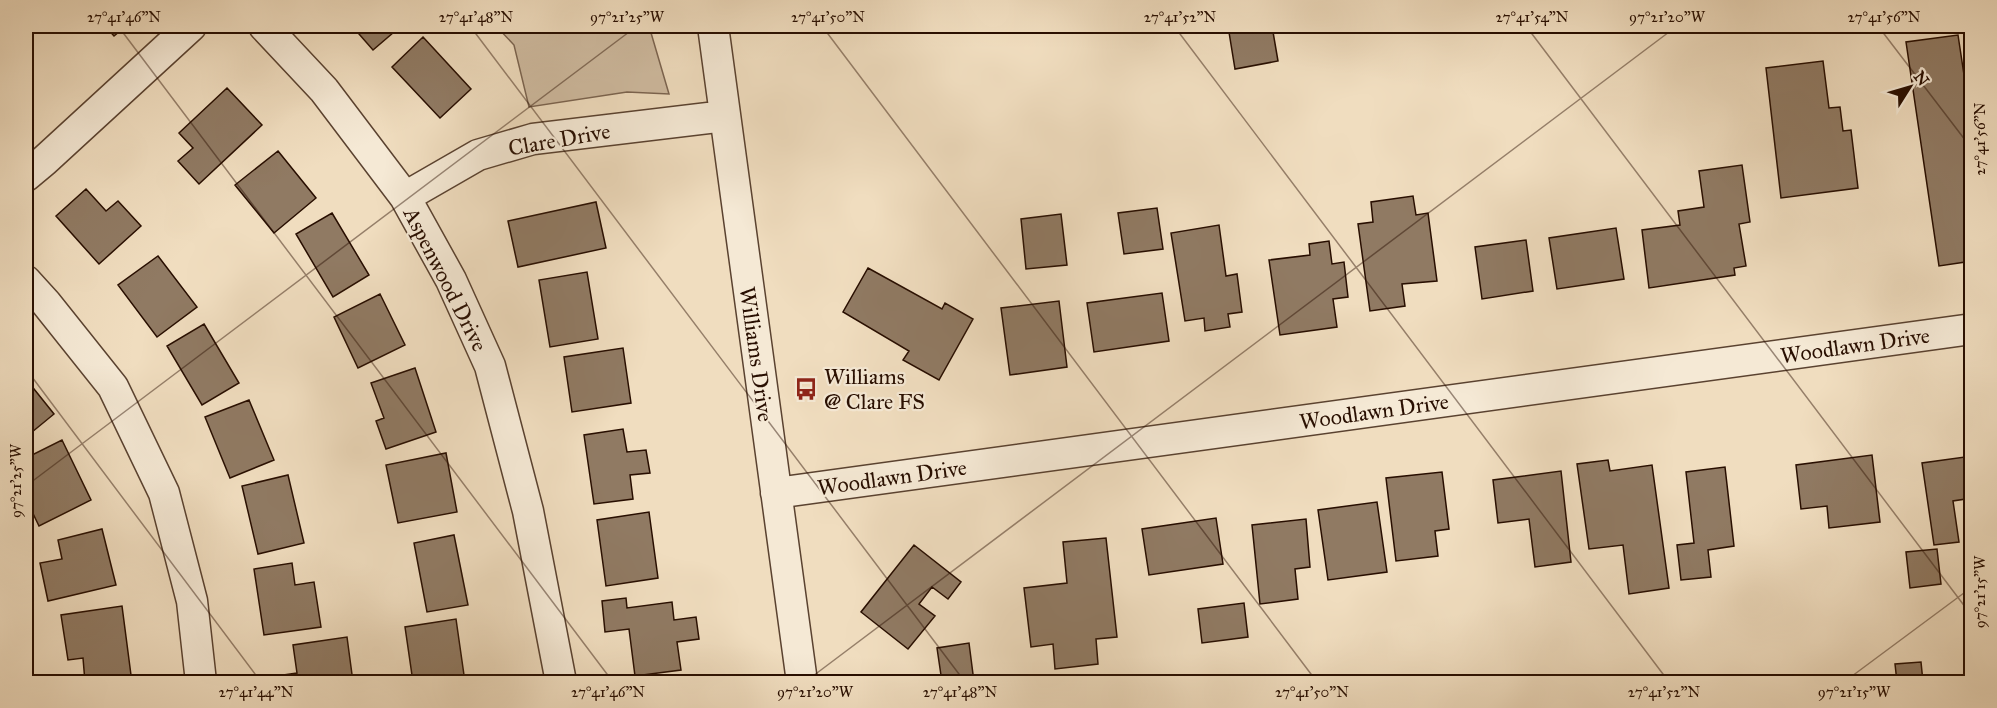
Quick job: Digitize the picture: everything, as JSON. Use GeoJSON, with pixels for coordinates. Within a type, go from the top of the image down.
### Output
{"type":"FeatureCollection","features":[{"type":"Feature","properties":{"kind":"street"},"geometry":{"type":"LineString","coordinates":[[26,176],[191,26]]}},
{"type":"Feature","properties":{"kind":"street","name":"Aspenwood Drive"},"geometry":{"type":"LineString","coordinates":[[264,26],[324,90],[405,197],[452,280],[489,366],[528,511],[561,682]]}},
{"type":"Feature","properties":{"kind":"street","name":"Williams Drive"},"geometry":{"type":"LineString","coordinates":[[713,26],[802,682]]}},
{"type":"Feature","properties":{"kind":"street","name":"Clare Drive"},"geometry":{"type":"LineString","coordinates":[[405,197],[478,155],[533,139],[725,116]]}},
{"type":"Feature","properties":{"kind":"street"},"geometry":{"type":"LineString","coordinates":[[26,281],[114,387],[164,493],[192,601],[201,682]]}},
{"type":"Feature","properties":{"kind":"street","name":"Woodlawn Drive"},"geometry":{"type":"LineString","coordinates":[[776,493],[1971,329]]}},
{"type":"Feature","properties":{"kind":"shaded area"},"geometry":{"type":"Polygon","coordinates":[[[496,26],[649,26],[669,94],[627,92],[529,107],[514,45],[496,26]]]}},
{"type":"Feature","properties":{"kind":"building"},"geometry":{"type":"Polygon","coordinates":[[[105,26],[126,26],[114,36],[105,26]]]}},
{"type":"Feature","properties":{"kind":"building"},"geometry":{"type":"Polygon","coordinates":[[[352,26],[401,26],[373,50],[352,26]]]}},
{"type":"Feature","properties":{"kind":"building"},"geometry":{"type":"Polygon","coordinates":[[[1228,26],[1272,26],[1278,61],[1235,69],[1228,26]]]}},
{"type":"Feature","properties":{"kind":"building"},"geometry":{"type":"Polygon","coordinates":[[[1958,35],[1972,128],[1972,261],[1939,266],[1906,42],[1958,35]]]}},
{"type":"Feature","properties":{"kind":"building"},"geometry":{"type":"Polygon","coordinates":[[[423,37],[471,89],[440,118],[392,67],[423,37]]]}},
{"type":"Feature","properties":{"kind":"building"},"geometry":{"type":"Polygon","coordinates":[[[1823,61],[1829,108],[1840,107],[1843,131],[1851,130],[1858,188],[1781,198],[1766,68],[1823,61]]]}},
{"type":"Feature","properties":{"kind":"building"},"geometry":{"type":"Polygon","coordinates":[[[227,88],[262,125],[199,184],[178,161],[193,148],[179,133],[227,88]]]}},
{"type":"Feature","properties":{"kind":"building"},"geometry":{"type":"Polygon","coordinates":[[[278,151],[316,198],[274,233],[235,185],[278,151]]]}},
{"type":"Feature","properties":{"kind":"building"},"geometry":{"type":"Polygon","coordinates":[[[1742,165],[1750,222],[1739,224],[1746,266],[1734,268],[1735,275],[1649,288],[1642,230],[1680,225],[1678,211],[1704,207],[1699,171],[1742,165]]]}},
{"type":"Feature","properties":{"kind":"building"},"geometry":{"type":"Polygon","coordinates":[[[86,189],[106,211],[118,201],[141,226],[99,264],[56,216],[86,189]]]}},
{"type":"Feature","properties":{"kind":"building"},"geometry":{"type":"Polygon","coordinates":[[[1413,196],[1416,215],[1428,213],[1437,281],[1402,284],[1405,306],[1370,311],[1358,224],[1373,222],[1371,202],[1413,196]]]}},
{"type":"Feature","properties":{"kind":"building"},"geometry":{"type":"Polygon","coordinates":[[[596,202],[606,248],[518,267],[508,221],[596,202]]]}},
{"type":"Feature","properties":{"kind":"building"},"geometry":{"type":"Polygon","coordinates":[[[1157,208],[1163,249],[1124,254],[1118,213],[1157,208]]]}},
{"type":"Feature","properties":{"kind":"building"},"geometry":{"type":"Polygon","coordinates":[[[332,213],[369,275],[333,297],[296,234],[332,213]]]}},
{"type":"Feature","properties":{"kind":"building"},"geometry":{"type":"Polygon","coordinates":[[[1061,214],[1067,265],[1026,269],[1021,219],[1061,214]]]}},
{"type":"Feature","properties":{"kind":"building"},"geometry":{"type":"Polygon","coordinates":[[[1219,225],[1226,276],[1237,274],[1242,312],[1228,314],[1230,327],[1205,331],[1204,318],[1185,321],[1171,233],[1219,225]]]}},
{"type":"Feature","properties":{"kind":"building"},"geometry":{"type":"Polygon","coordinates":[[[1616,228],[1624,279],[1557,289],[1549,238],[1616,228]]]}},
{"type":"Feature","properties":{"kind":"building"},"geometry":{"type":"Polygon","coordinates":[[[1526,240],[1533,291],[1482,299],[1475,247],[1526,240]]]}},
{"type":"Feature","properties":{"kind":"building"},"geometry":{"type":"Polygon","coordinates":[[[1329,241],[1332,264],[1344,262],[1348,297],[1333,299],[1337,327],[1280,335],[1269,260],[1310,255],[1309,244],[1329,241]]]}},
{"type":"Feature","properties":{"kind":"building"},"geometry":{"type":"Polygon","coordinates":[[[158,256],[197,307],[157,337],[118,285],[158,256]]]}},
{"type":"Feature","properties":{"kind":"building"},"geometry":{"type":"Polygon","coordinates":[[[868,268],[942,309],[945,303],[973,319],[939,380],[903,360],[909,351],[843,312],[868,268]]]}},
{"type":"Feature","properties":{"kind":"building"},"geometry":{"type":"Polygon","coordinates":[[[587,272],[598,339],[550,347],[539,280],[587,272]]]}},
{"type":"Feature","properties":{"kind":"building"},"geometry":{"type":"Polygon","coordinates":[[[1162,293],[1169,341],[1094,352],[1087,303],[1162,293]]]}},
{"type":"Feature","properties":{"kind":"building"},"geometry":{"type":"Polygon","coordinates":[[[380,294],[405,345],[358,368],[334,317],[380,294]]]}},
{"type":"Feature","properties":{"kind":"building"},"geometry":{"type":"Polygon","coordinates":[[[1059,301],[1067,367],[1010,375],[1001,308],[1059,301]]]}},
{"type":"Feature","properties":{"kind":"building"},"geometry":{"type":"Polygon","coordinates":[[[204,324],[239,383],[202,405],[167,346],[204,324]]]}},
{"type":"Feature","properties":{"kind":"building"},"geometry":{"type":"Polygon","coordinates":[[[623,348],[631,403],[572,412],[564,357],[623,348]]]}},
{"type":"Feature","properties":{"kind":"building"},"geometry":{"type":"Polygon","coordinates":[[[415,368],[436,432],[386,449],[376,421],[384,418],[371,383],[415,368]]]}},
{"type":"Feature","properties":{"kind":"building"},"geometry":{"type":"Polygon","coordinates":[[[26,379],[54,414],[26,437],[26,379]]]}},
{"type":"Feature","properties":{"kind":"building"},"geometry":{"type":"Polygon","coordinates":[[[249,400],[274,460],[230,478],[205,417],[249,400]]]}},
{"type":"Feature","properties":{"kind":"building"},"geometry":{"type":"Polygon","coordinates":[[[623,429],[627,452],[646,450],[650,473],[630,475],[633,499],[594,504],[584,435],[623,429]]]}},
{"type":"Feature","properties":{"kind":"building"},"geometry":{"type":"Polygon","coordinates":[[[62,440],[91,500],[39,526],[26,499],[26,458],[62,440]]]}},
{"type":"Feature","properties":{"kind":"building"},"geometry":{"type":"Polygon","coordinates":[[[446,453],[457,512],[398,523],[386,465],[446,453]]]}},
{"type":"Feature","properties":{"kind":"building"},"geometry":{"type":"Polygon","coordinates":[[[1872,455],[1880,522],[1829,528],[1827,506],[1801,509],[1796,465],[1872,455]]]}},
{"type":"Feature","properties":{"kind":"building"},"geometry":{"type":"Polygon","coordinates":[[[1972,456],[1972,498],[1953,501],[1959,542],[1934,545],[1922,463],[1972,456]]]}},
{"type":"Feature","properties":{"kind":"building"},"geometry":{"type":"Polygon","coordinates":[[[1608,460],[1610,471],[1652,465],[1669,588],[1629,594],[1623,545],[1589,549],[1577,464],[1608,460]]]}},
{"type":"Feature","properties":{"kind":"building"},"geometry":{"type":"Polygon","coordinates":[[[1725,467],[1734,546],[1708,550],[1711,577],[1681,580],[1677,545],[1694,543],[1686,472],[1725,467]]]}},
{"type":"Feature","properties":{"kind":"building"},"geometry":{"type":"Polygon","coordinates":[[[1561,471],[1571,562],[1535,567],[1529,519],[1498,523],[1493,480],[1561,471]]]}},
{"type":"Feature","properties":{"kind":"building"},"geometry":{"type":"Polygon","coordinates":[[[1442,472],[1449,529],[1435,531],[1438,556],[1396,561],[1386,478],[1442,472]]]}},
{"type":"Feature","properties":{"kind":"building"},"geometry":{"type":"Polygon","coordinates":[[[288,475],[304,543],[258,554],[242,486],[288,475]]]}},
{"type":"Feature","properties":{"kind":"building"},"geometry":{"type":"Polygon","coordinates":[[[1377,502],[1387,572],[1328,580],[1318,510],[1377,502]]]}},
{"type":"Feature","properties":{"kind":"building"},"geometry":{"type":"Polygon","coordinates":[[[649,512],[658,578],[606,586],[597,520],[649,512]]]}},
{"type":"Feature","properties":{"kind":"building"},"geometry":{"type":"Polygon","coordinates":[[[1216,518],[1223,564],[1149,575],[1142,529],[1216,518]]]}},
{"type":"Feature","properties":{"kind":"building"},"geometry":{"type":"Polygon","coordinates":[[[1306,519],[1310,567],[1295,569],[1298,599],[1260,604],[1252,525],[1306,519]]]}},
{"type":"Feature","properties":{"kind":"building"},"geometry":{"type":"Polygon","coordinates":[[[102,529],[116,585],[48,601],[40,563],[62,559],[58,540],[102,529]]]}},
{"type":"Feature","properties":{"kind":"building"},"geometry":{"type":"Polygon","coordinates":[[[454,535],[468,605],[427,612],[414,543],[454,535]]]}},
{"type":"Feature","properties":{"kind":"building"},"geometry":{"type":"Polygon","coordinates":[[[1106,538],[1117,637],[1096,639],[1098,664],[1055,669],[1053,644],[1031,647],[1024,588],[1067,583],[1063,542],[1106,538]]]}},
{"type":"Feature","properties":{"kind":"building"},"geometry":{"type":"Polygon","coordinates":[[[914,545],[961,582],[948,599],[932,587],[919,604],[935,616],[908,649],[861,612],[914,545]]]}},
{"type":"Feature","properties":{"kind":"building"},"geometry":{"type":"Polygon","coordinates":[[[1937,549],[1941,584],[1910,588],[1906,552],[1937,549]]]}},
{"type":"Feature","properties":{"kind":"building"},"geometry":{"type":"Polygon","coordinates":[[[292,563],[295,585],[314,582],[321,627],[264,635],[254,569],[292,563]]]}},
{"type":"Feature","properties":{"kind":"building"},"geometry":{"type":"Polygon","coordinates":[[[626,598],[627,608],[672,602],[674,620],[696,617],[699,639],[677,642],[681,670],[635,676],[629,629],[605,632],[602,601],[626,598]]]}},
{"type":"Feature","properties":{"kind":"building"},"geometry":{"type":"Polygon","coordinates":[[[1244,603],[1248,637],[1202,643],[1198,609],[1244,603]]]}},
{"type":"Feature","properties":{"kind":"building"},"geometry":{"type":"Polygon","coordinates":[[[122,606],[131,675],[85,682],[83,658],[68,660],[61,615],[122,606]]]}},
{"type":"Feature","properties":{"kind":"building"},"geometry":{"type":"Polygon","coordinates":[[[456,619],[465,682],[413,682],[405,627],[456,619]]]}},
{"type":"Feature","properties":{"kind":"building"},"geometry":{"type":"Polygon","coordinates":[[[347,637],[353,682],[285,682],[284,675],[297,673],[293,645],[347,637]]]}},
{"type":"Feature","properties":{"kind":"building"},"geometry":{"type":"Polygon","coordinates":[[[969,643],[974,682],[942,682],[937,648],[969,643]]]}},
{"type":"Feature","properties":{"kind":"building"},"geometry":{"type":"Polygon","coordinates":[[[1921,662],[1923,682],[1897,682],[1895,664],[1921,662]]]}},
{"type":"Feature","properties":{"kind":"place","name":"Williams @ Clare FS"},"geometry":{"type":"Point","coordinates":[806,389]}}]}
